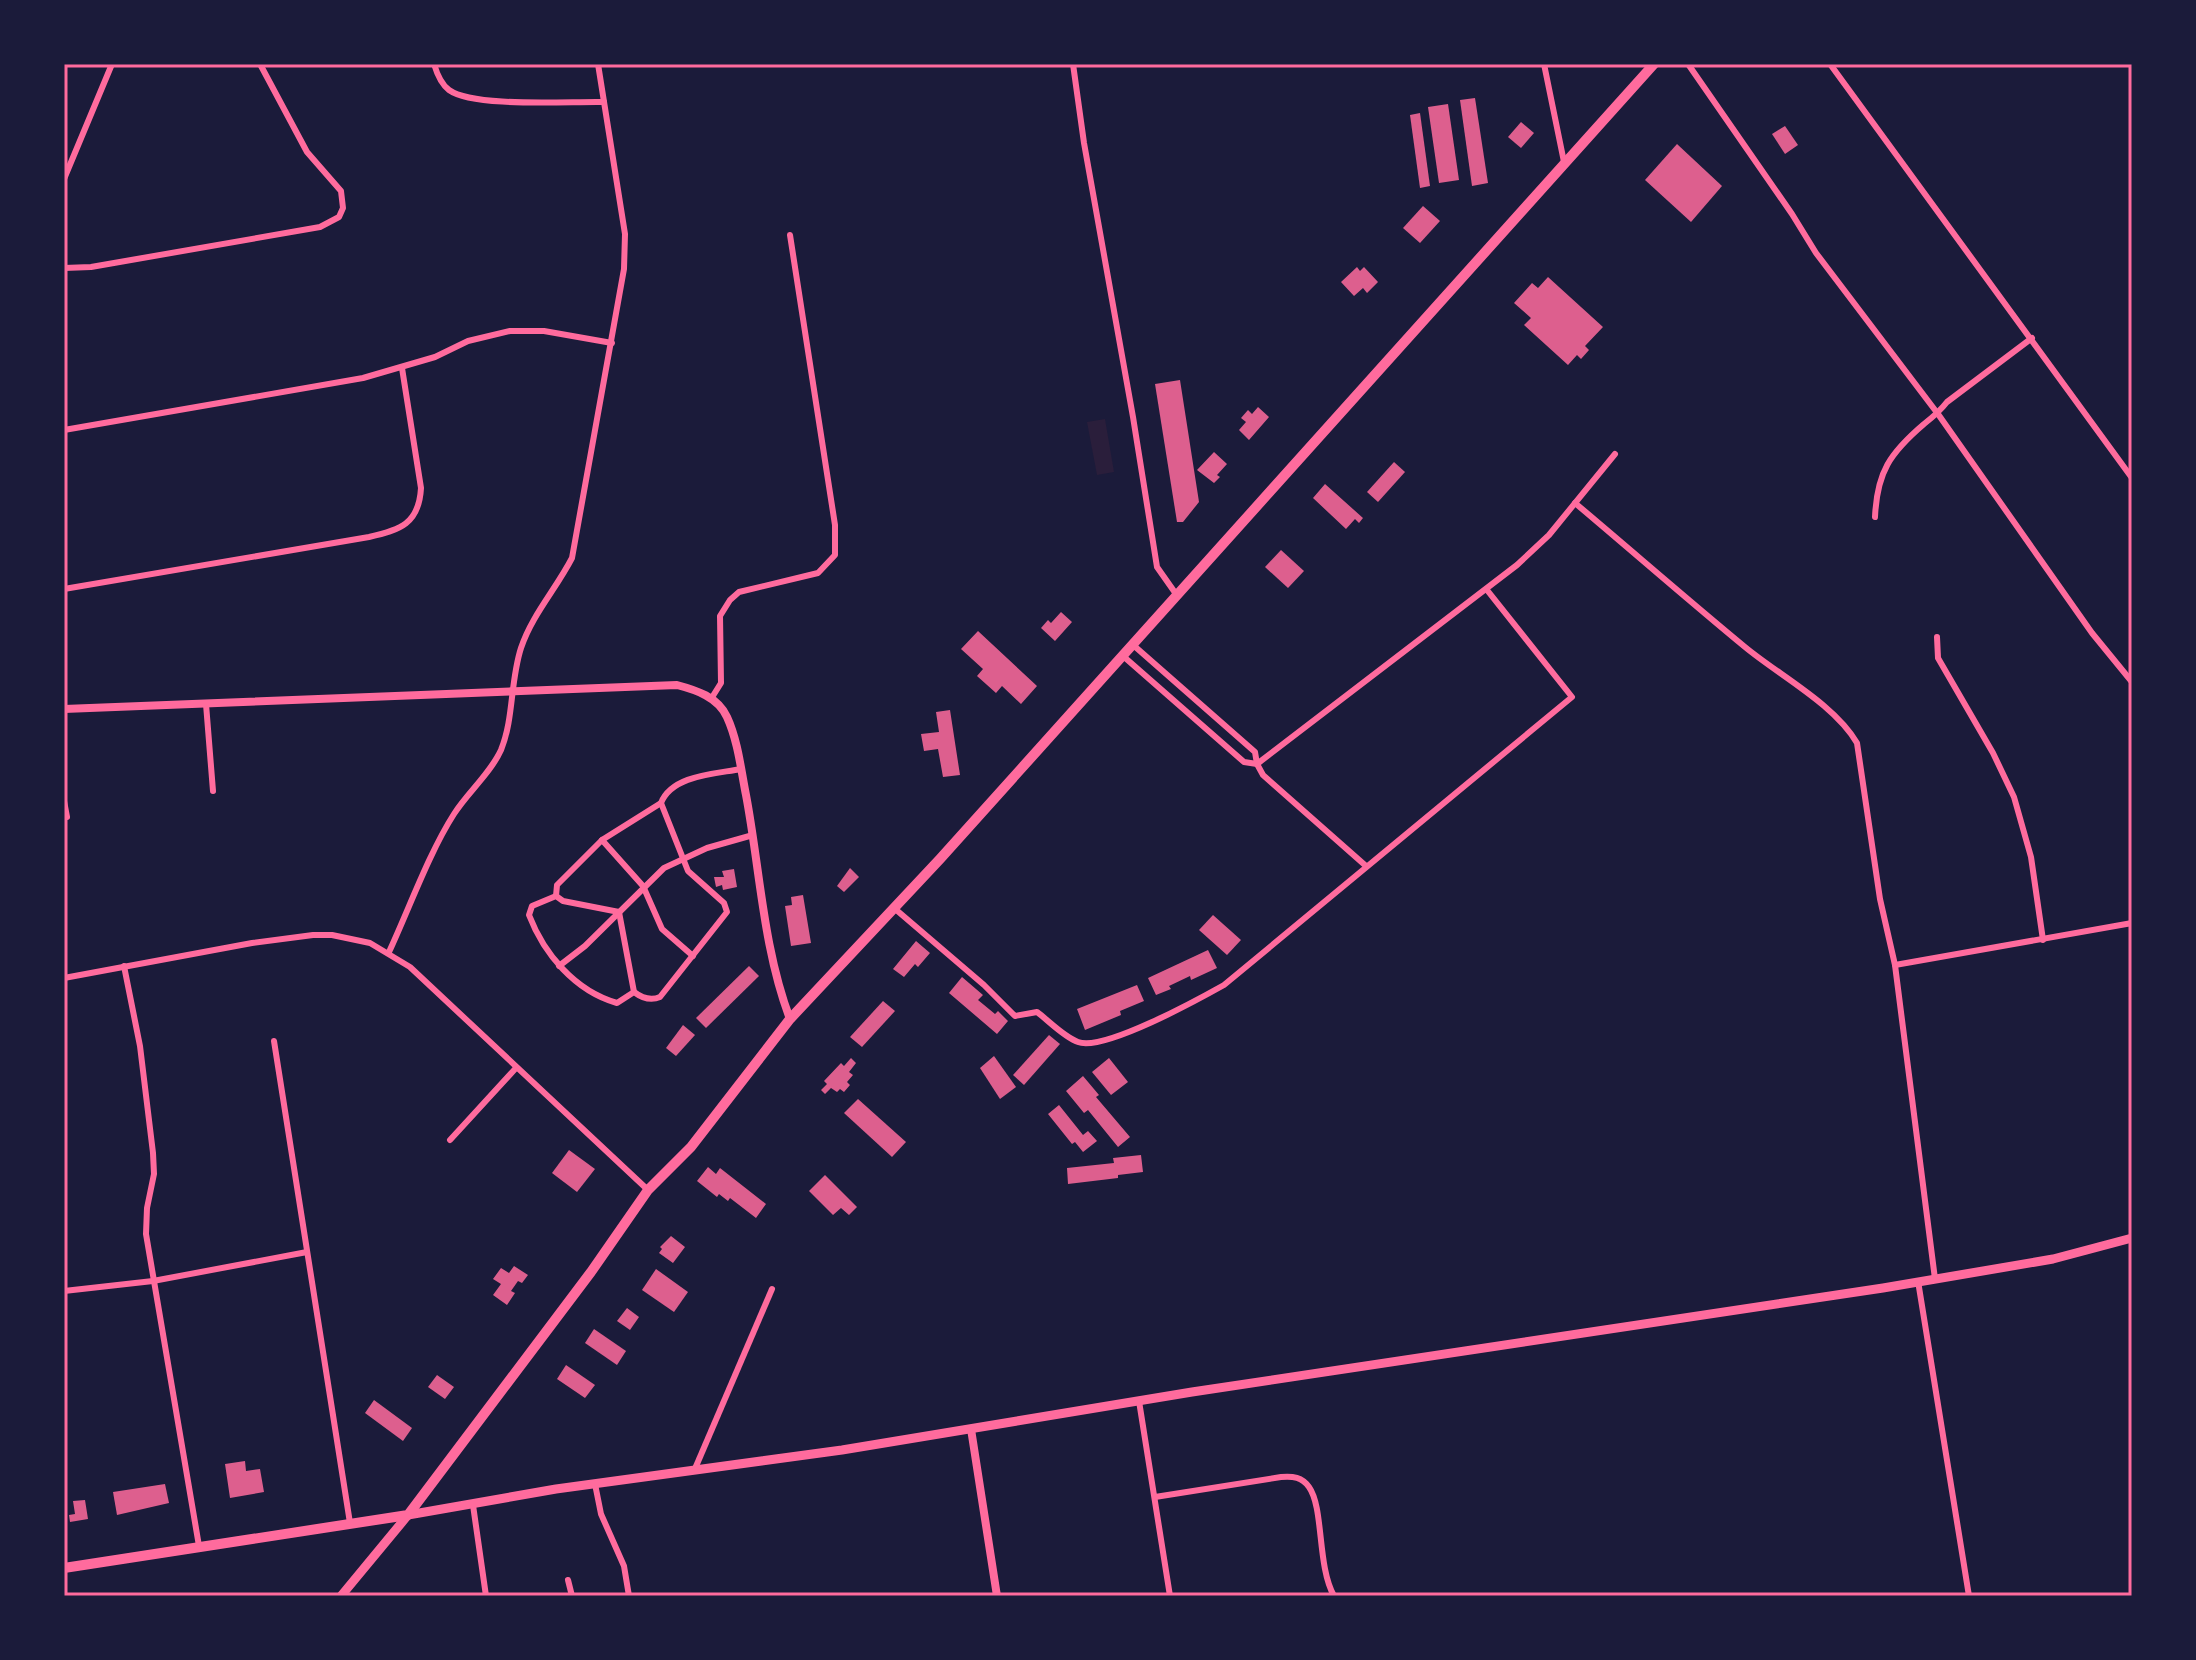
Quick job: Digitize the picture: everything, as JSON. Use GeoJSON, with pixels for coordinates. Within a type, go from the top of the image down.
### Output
{"type":"FeatureCollection","features":[{"type":"Feature","properties":{"kind":"main road"},"geometry":{"type":"LineString","coordinates":[[341,1596],[408,1515],[591,1272],[648,1190],[691,1147],[790,1019],[940,859],[1654,64]]}},
{"type":"Feature","properties":{"kind":"main road"},"geometry":{"type":"LineString","coordinates":[[64,1568],[1935,1279],[2053,1259],[2132,1238]]}},
{"type":"Feature","properties":{"kind":"street"},"geometry":{"type":"LineString","coordinates":[[64,179],[112,64]]}},
{"type":"Feature","properties":{"kind":"street"},"geometry":{"type":"LineString","coordinates":[[64,268],[91,267],[320,227],[339,217],[343,208],[341,191],[307,152],[260,64]]}},
{"type":"Feature","properties":{"kind":"street"},"geometry":{"type":"LineString","coordinates":[[434,64],[446,88],[459,96],[493,100],[604,102]]}},
{"type":"Feature","properties":{"kind":"street"},"geometry":{"type":"LineString","coordinates":[[389,952],[453,816],[500,753],[508,730],[522,646],[530,626],[572,558],[624,269],[625,234],[598,64]]}},
{"type":"Feature","properties":{"kind":"street"},"geometry":{"type":"LineString","coordinates":[[1073,64],[1157,567],[1176,594]]}},
{"type":"Feature","properties":{"kind":"street"},"geometry":{"type":"LineString","coordinates":[[1544,64],[1564,162]]}},
{"type":"Feature","properties":{"kind":"street"},"geometry":{"type":"LineString","coordinates":[[1688,64],[1784,201],[1816,253],[1938,414],[2092,633],[2132,682]]}},
{"type":"Feature","properties":{"kind":"street"},"geometry":{"type":"LineString","coordinates":[[1830,64],[2132,478]]}},
{"type":"Feature","properties":{"kind":"street"},"geometry":{"type":"LineString","coordinates":[[711,699],[721,683],[719,624],[730,600],[739,592],[818,573],[835,555],[835,525],[790,235]]}},
{"type":"Feature","properties":{"kind":"street"},"geometry":{"type":"LineString","coordinates":[[64,430],[363,378],[402,368],[468,341],[510,331],[544,331],[612,343]]}},
{"type":"Feature","properties":{"kind":"street"},"geometry":{"type":"LineString","coordinates":[[1875,517],[1880,478],[1891,459],[1947,402],[2032,338]]}},
{"type":"Feature","properties":{"kind":"street"},"geometry":{"type":"LineString","coordinates":[[64,589],[369,537],[408,523],[421,503],[421,488],[402,368]]}},
{"type":"Feature","properties":{"kind":"street"},"geometry":{"type":"LineString","coordinates":[[1123,656],[1244,762],[1257,764],[1487,590],[1549,535],[1615,454]]}},
{"type":"Feature","properties":{"kind":"street"},"geometry":{"type":"LineString","coordinates":[[1575,503],[1747,649],[1834,715],[1850,730],[1857,743],[1880,899],[1895,965],[1935,1279]]}},
{"type":"Feature","properties":{"kind":"street"},"geometry":{"type":"LineString","coordinates":[[893,907],[984,985],[1015,1016],[1037,1012],[1078,1043],[1092,1043],[1131,1032],[1224,985],[1572,697],[1487,590]]}},
{"type":"Feature","properties":{"kind":"street"},"geometry":{"type":"LineString","coordinates":[[1937,637],[1941,666],[1993,753],[2014,797],[2031,857],[2043,940]]}},
{"type":"Feature","properties":{"kind":"street"},"geometry":{"type":"LineString","coordinates":[[1132,644],[1255,752],[1263,775],[1366,866]]}},
{"type":"Feature","properties":{"kind":"street"},"geometry":{"type":"LineString","coordinates":[[64,709],[677,685],[698,690],[727,716],[741,769],[777,979],[790,1019]]}},
{"type":"Feature","properties":{"kind":"street"},"geometry":{"type":"LineString","coordinates":[[206,704],[213,791]]}},
{"type":"Feature","properties":{"kind":"street"},"geometry":{"type":"LineString","coordinates":[[556,896],[557,885],[602,840],[661,803],[665,794],[687,780],[741,769]]}},
{"type":"Feature","properties":{"kind":"street"},"geometry":{"type":"LineString","coordinates":[[64,801],[67,817]]}},
{"type":"Feature","properties":{"kind":"street"},"geometry":{"type":"LineString","coordinates":[[634,992],[648,999],[660,997],[727,912],[727,906],[688,871],[661,803]]}},
{"type":"Feature","properties":{"kind":"street"},"geometry":{"type":"LineString","coordinates":[[559,966],[585,946],[664,868],[682,857],[753,835]]}},
{"type":"Feature","properties":{"kind":"street"},"geometry":{"type":"LineString","coordinates":[[602,840],[643,886],[658,923],[693,956]]}},
{"type":"Feature","properties":{"kind":"street"},"geometry":{"type":"LineString","coordinates":[[556,896],[563,901],[619,912]]}},
{"type":"Feature","properties":{"kind":"street"},"geometry":{"type":"LineString","coordinates":[[556,896],[532,906],[529,915],[559,966],[570,977],[610,1001],[623,1001],[634,992]]}},
{"type":"Feature","properties":{"kind":"street"},"geometry":{"type":"LineString","coordinates":[[619,912],[634,992]]}},
{"type":"Feature","properties":{"kind":"street"},"geometry":{"type":"LineString","coordinates":[[1895,965],[2132,923]]}},
{"type":"Feature","properties":{"kind":"street"},"geometry":{"type":"LineString","coordinates":[[64,978],[252,943],[313,935],[354,938],[389,952],[410,967],[648,1190]]}},
{"type":"Feature","properties":{"kind":"street"},"geometry":{"type":"LineString","coordinates":[[124,966],[140,1046],[153,1153],[154,1174],[147,1208],[146,1234],[199,1546]]}},
{"type":"Feature","properties":{"kind":"street"},"geometry":{"type":"LineString","coordinates":[[274,1041],[350,1523]]}},
{"type":"Feature","properties":{"kind":"street"},"geometry":{"type":"LineString","coordinates":[[450,1140],[516,1068]]}},
{"type":"Feature","properties":{"kind":"street"},"geometry":{"type":"LineString","coordinates":[[64,1291],[153,1281],[307,1252]]}},
{"type":"Feature","properties":{"kind":"street"},"geometry":{"type":"LineString","coordinates":[[1918,1281],[1969,1596]]}},
{"type":"Feature","properties":{"kind":"street"},"geometry":{"type":"LineString","coordinates":[[694,1471],[772,1289]]}},
{"type":"Feature","properties":{"kind":"street"},"geometry":{"type":"LineString","coordinates":[[1139,1401],[1170,1596]]}},
{"type":"Feature","properties":{"kind":"street"},"geometry":{"type":"LineString","coordinates":[[971,1429],[997,1596]]}},
{"type":"Feature","properties":{"kind":"street"},"geometry":{"type":"LineString","coordinates":[[1155,1497],[1281,1477],[1301,1479],[1313,1493],[1325,1577],[1334,1596]]}},
{"type":"Feature","properties":{"kind":"street"},"geometry":{"type":"LineString","coordinates":[[595,1484],[601,1514],[624,1566],[629,1596]]}},
{"type":"Feature","properties":{"kind":"street"},"geometry":{"type":"LineString","coordinates":[[473,1505],[486,1596]]}},
{"type":"Feature","properties":{"kind":"street"},"geometry":{"type":"LineString","coordinates":[[568,1580],[572,1596]]}},
{"type":"Feature","properties":{"kind":"shaded area"},"geometry":{"type":"Polygon","coordinates":[[[1105,419],[1114,472],[1097,475],[1087,422],[1105,419]]]}},
{"type":"Feature","properties":{"kind":"building"},"geometry":{"type":"Polygon","coordinates":[[[1475,98],[1488,183],[1472,186],[1460,100],[1475,98]]]}},
{"type":"Feature","properties":{"kind":"building"},"geometry":{"type":"Polygon","coordinates":[[[1448,104],[1459,180],[1439,183],[1428,107],[1448,104]]]}},
{"type":"Feature","properties":{"kind":"building"},"geometry":{"type":"Polygon","coordinates":[[[1420,113],[1430,186],[1420,188],[1410,115],[1420,113]]]}},
{"type":"Feature","properties":{"kind":"building"},"geometry":{"type":"Polygon","coordinates":[[[1521,122],[1534,133],[1521,148],[1508,137],[1521,122]]]}},
{"type":"Feature","properties":{"kind":"building"},"geometry":{"type":"Polygon","coordinates":[[[1785,126],[1798,145],[1785,154],[1772,134],[1785,126]]]}},
{"type":"Feature","properties":{"kind":"building"},"geometry":{"type":"Polygon","coordinates":[[[1677,144],[1722,186],[1691,222],[1645,180],[1677,144]]]}},
{"type":"Feature","properties":{"kind":"building"},"geometry":{"type":"Polygon","coordinates":[[[1423,206],[1440,221],[1420,243],[1403,228],[1423,206]]]}},
{"type":"Feature","properties":{"kind":"building"},"geometry":{"type":"Polygon","coordinates":[[[1357,267],[1360,271],[1364,267],[1378,282],[1367,293],[1363,288],[1354,296],[1341,282],[1357,267]]]}},
{"type":"Feature","properties":{"kind":"building"},"geometry":{"type":"Polygon","coordinates":[[[1548,277],[1603,327],[1585,346],[1589,350],[1581,359],[1577,355],[1568,365],[1524,325],[1531,318],[1514,303],[1532,283],[1538,288],[1548,277]]]}},
{"type":"Feature","properties":{"kind":"building"},"geometry":{"type":"Polygon","coordinates":[[[1180,380],[1199,502],[1183,522],[1177,522],[1155,384],[1180,380]]]}},
{"type":"Feature","properties":{"kind":"building"},"geometry":{"type":"Polygon","coordinates":[[[1258,407],[1269,417],[1249,440],[1239,430],[1246,422],[1241,418],[1248,410],[1252,414],[1258,407]]]}},
{"type":"Feature","properties":{"kind":"building"},"geometry":{"type":"Polygon","coordinates":[[[1214,452],[1227,464],[1214,483],[1197,470],[1214,452]]]}},
{"type":"Feature","properties":{"kind":"building"},"geometry":{"type":"Polygon","coordinates":[[[1394,462],[1405,472],[1378,502],[1367,492],[1394,462]]]}},
{"type":"Feature","properties":{"kind":"building"},"geometry":{"type":"Polygon","coordinates":[[[1325,484],[1363,518],[1359,523],[1355,519],[1346,529],[1313,498],[1325,484]]]}},
{"type":"Feature","properties":{"kind":"building"},"geometry":{"type":"Polygon","coordinates":[[[1281,550],[1304,571],[1288,588],[1265,567],[1281,550]]]}},
{"type":"Feature","properties":{"kind":"building"},"geometry":{"type":"Polygon","coordinates":[[[1061,612],[1072,622],[1055,641],[1041,628],[1061,612]]]}},
{"type":"Feature","properties":{"kind":"building"},"geometry":{"type":"Polygon","coordinates":[[[978,631],[1037,686],[1021,704],[1002,686],[996,693],[977,676],[983,669],[961,649],[978,631]]]}},
{"type":"Feature","properties":{"kind":"building"},"geometry":{"type":"Polygon","coordinates":[[[950,710],[960,775],[943,777],[938,749],[924,751],[921,734],[939,732],[936,712],[950,710]]]}},
{"type":"Feature","properties":{"kind":"building"},"geometry":{"type":"Polygon","coordinates":[[[850,868],[859,877],[844,892],[837,886],[850,868]]]}},
{"type":"Feature","properties":{"kind":"building"},"geometry":{"type":"Polygon","coordinates":[[[734,869],[737,887],[723,890],[722,885],[716,887],[714,877],[724,877],[722,871],[734,869]]]}},
{"type":"Feature","properties":{"kind":"building"},"geometry":{"type":"Polygon","coordinates":[[[803,895],[811,943],[791,946],[785,906],[792,905],[791,897],[803,895]]]}},
{"type":"Feature","properties":{"kind":"building"},"geometry":{"type":"Polygon","coordinates":[[[1213,915],[1241,940],[1227,955],[1199,930],[1213,915]]]}},
{"type":"Feature","properties":{"kind":"building"},"geometry":{"type":"Polygon","coordinates":[[[916,941],[930,953],[904,977],[893,969],[916,941]]]}},
{"type":"Feature","properties":{"kind":"building"},"geometry":{"type":"Polygon","coordinates":[[[1208,950],[1217,968],[1191,980],[1190,976],[1156,995],[1148,978],[1208,950]]]}},
{"type":"Feature","properties":{"kind":"building"},"geometry":{"type":"Polygon","coordinates":[[[749,966],[759,976],[706,1028],[696,1018],[749,966]]]}},
{"type":"Feature","properties":{"kind":"building"},"geometry":{"type":"Polygon","coordinates":[[[962,977],[983,995],[978,1000],[995,1014],[998,1011],[1008,1021],[997,1034],[949,993],[962,977]]]}},
{"type":"Feature","properties":{"kind":"building"},"geometry":{"type":"Polygon","coordinates":[[[1137,985],[1144,1001],[1120,1011],[1121,1015],[1085,1030],[1077,1009],[1137,985]]]}},
{"type":"Feature","properties":{"kind":"building"},"geometry":{"type":"Polygon","coordinates":[[[883,1001],[895,1011],[862,1047],[850,1037],[883,1001]]]}},
{"type":"Feature","properties":{"kind":"building"},"geometry":{"type":"Polygon","coordinates":[[[683,1025],[695,1035],[676,1056],[666,1048],[683,1025]]]}},
{"type":"Feature","properties":{"kind":"building"},"geometry":{"type":"Polygon","coordinates":[[[1049,1035],[1060,1044],[1024,1085],[1013,1075],[1049,1035]]]}},
{"type":"Feature","properties":{"kind":"building"},"geometry":{"type":"Polygon","coordinates":[[[994,1056],[1016,1087],[1000,1099],[980,1068],[994,1056]]]}},
{"type":"Feature","properties":{"kind":"building"},"geometry":{"type":"Polygon","coordinates":[[[851,1058],[856,1063],[849,1072],[853,1075],[847,1082],[850,1085],[844,1092],[831,1088],[825,1094],[821,1090],[827,1084],[824,1081],[841,1063],[844,1066],[851,1058]]]}},
{"type":"Feature","properties":{"kind":"building"},"geometry":{"type":"Polygon","coordinates":[[[1109,1058],[1128,1082],[1111,1095],[1092,1072],[1109,1058]]]}},
{"type":"Feature","properties":{"kind":"building"},"geometry":{"type":"Polygon","coordinates":[[[1083,1076],[1099,1095],[1096,1097],[1130,1137],[1118,1147],[1088,1110],[1084,1113],[1066,1091],[1083,1076]]]}},
{"type":"Feature","properties":{"kind":"building"},"geometry":{"type":"Polygon","coordinates":[[[858,1099],[906,1142],[892,1157],[844,1113],[858,1099]]]}},
{"type":"Feature","properties":{"kind":"building"},"geometry":{"type":"Polygon","coordinates":[[[1059,1105],[1083,1135],[1088,1131],[1097,1141],[1083,1152],[1075,1142],[1072,1144],[1048,1114],[1059,1105]]]}},
{"type":"Feature","properties":{"kind":"building"},"geometry":{"type":"Polygon","coordinates":[[[569,1150],[595,1169],[577,1192],[552,1173],[569,1150]]]}},
{"type":"Feature","properties":{"kind":"building"},"geometry":{"type":"Polygon","coordinates":[[[1141,1155],[1143,1172],[1068,1184],[1067,1168],[1114,1163],[1113,1158],[1141,1155]]]}},
{"type":"Feature","properties":{"kind":"building"},"geometry":{"type":"Polygon","coordinates":[[[708,1167],[716,1174],[720,1168],[766,1204],[756,1218],[730,1198],[728,1201],[719,1194],[717,1197],[697,1181],[708,1167]]]}},
{"type":"Feature","properties":{"kind":"building"},"geometry":{"type":"Polygon","coordinates":[[[825,1175],[857,1207],[849,1215],[841,1208],[833,1215],[809,1191],[825,1175]]]}},
{"type":"Feature","properties":{"kind":"building"},"geometry":{"type":"Polygon","coordinates":[[[671,1236],[685,1247],[673,1263],[659,1253],[660,1247],[671,1236]]]}},
{"type":"Feature","properties":{"kind":"building"},"geometry":{"type":"Polygon","coordinates":[[[514,1266],[528,1275],[522,1283],[518,1281],[511,1291],[515,1293],[507,1305],[493,1295],[501,1284],[493,1279],[501,1268],[509,1273],[514,1266]]]}},
{"type":"Feature","properties":{"kind":"building"},"geometry":{"type":"Polygon","coordinates":[[[656,1269],[688,1292],[674,1312],[642,1290],[656,1269]]]}},
{"type":"Feature","properties":{"kind":"building"},"geometry":{"type":"Polygon","coordinates":[[[627,1308],[639,1317],[630,1330],[617,1321],[627,1308]]]}},
{"type":"Feature","properties":{"kind":"building"},"geometry":{"type":"Polygon","coordinates":[[[594,1329],[626,1351],[617,1365],[585,1343],[594,1329]]]}},
{"type":"Feature","properties":{"kind":"building"},"geometry":{"type":"Polygon","coordinates":[[[566,1365],[595,1385],[585,1398],[557,1379],[566,1365]]]}},
{"type":"Feature","properties":{"kind":"building"},"geometry":{"type":"Polygon","coordinates":[[[437,1375],[454,1387],[445,1399],[428,1387],[437,1375]]]}},
{"type":"Feature","properties":{"kind":"building"},"geometry":{"type":"Polygon","coordinates":[[[374,1400],[412,1428],[403,1441],[365,1413],[374,1400]]]}},
{"type":"Feature","properties":{"kind":"building"},"geometry":{"type":"Polygon","coordinates":[[[245,1461],[246,1471],[260,1469],[264,1492],[230,1498],[225,1464],[245,1461]]]}},
{"type":"Feature","properties":{"kind":"building"},"geometry":{"type":"Polygon","coordinates":[[[165,1484],[169,1503],[117,1515],[113,1492],[165,1484]]]}},
{"type":"Feature","properties":{"kind":"building"},"geometry":{"type":"Polygon","coordinates":[[[85,1500],[88,1519],[70,1522],[69,1515],[75,1514],[73,1501],[85,1500]]]}}]}
